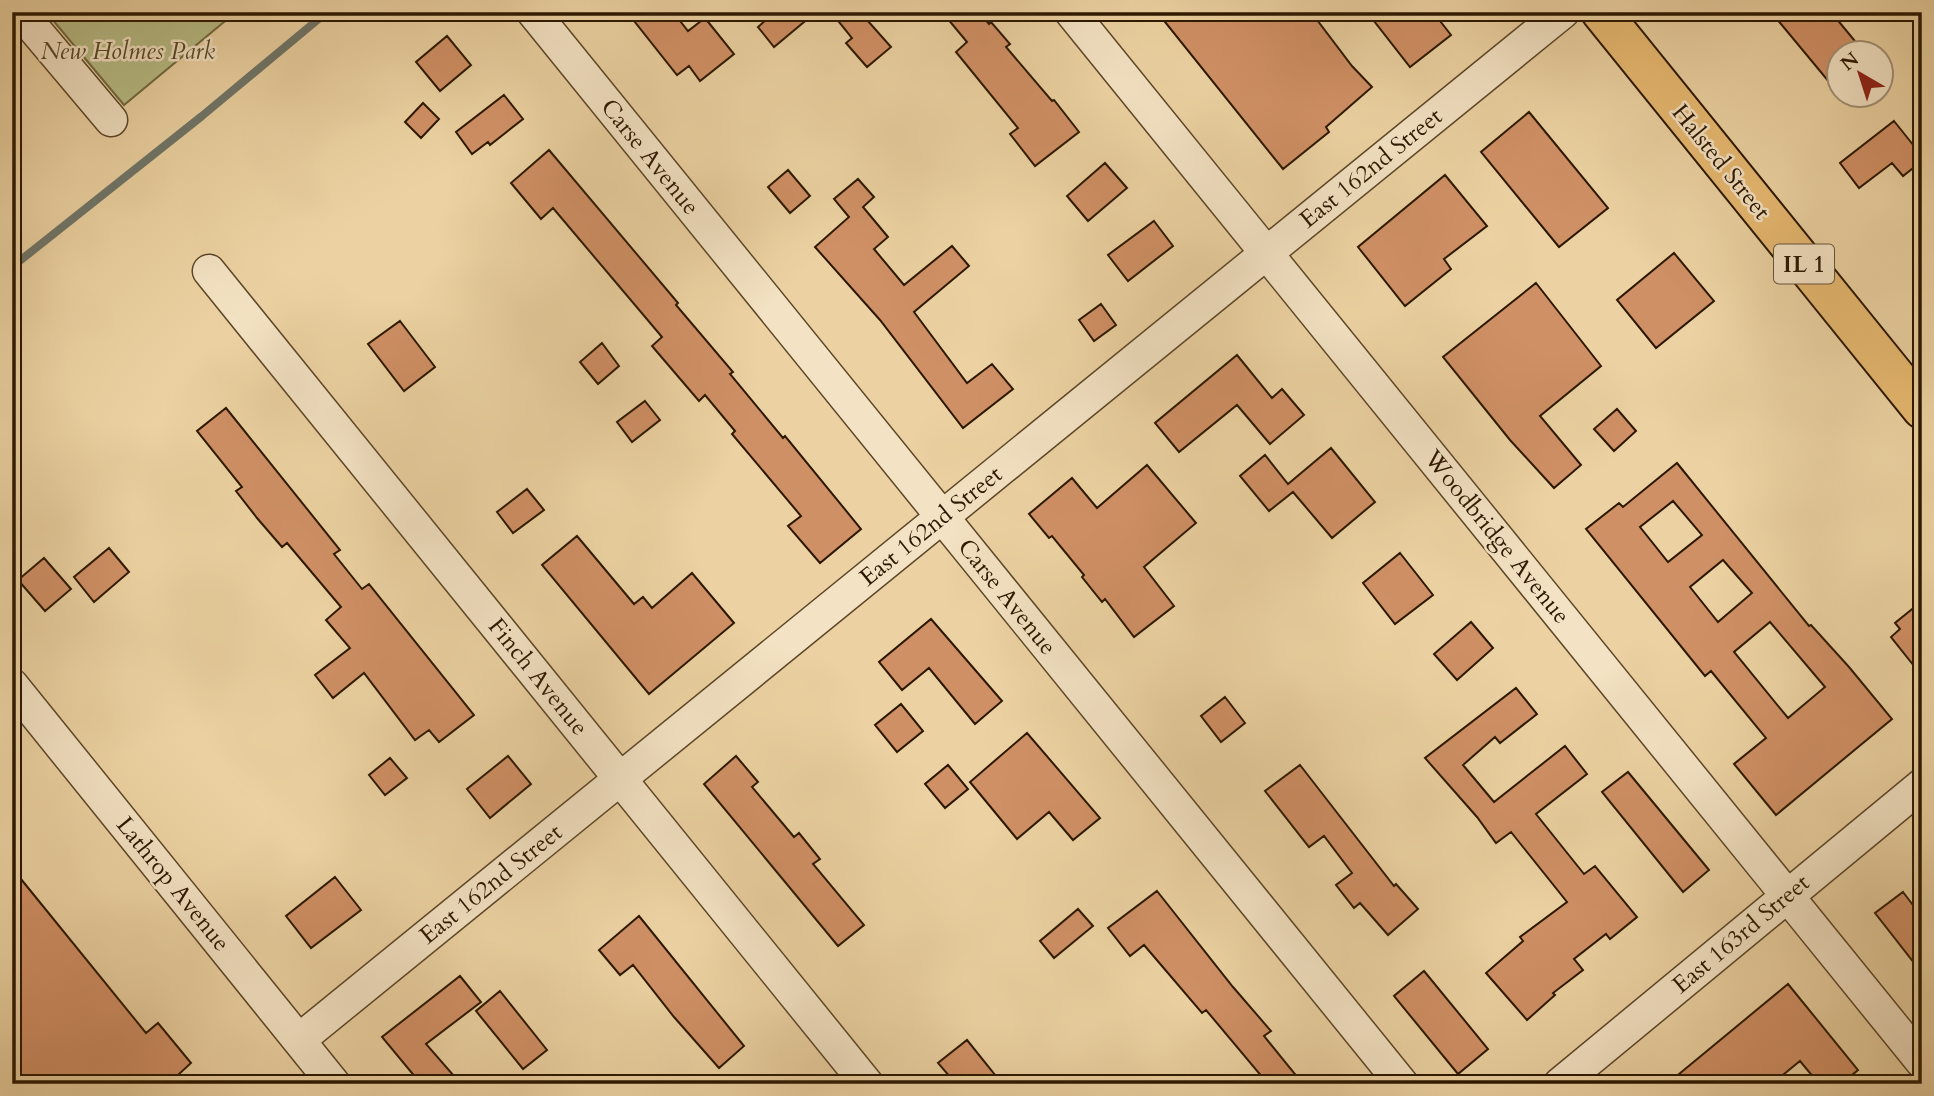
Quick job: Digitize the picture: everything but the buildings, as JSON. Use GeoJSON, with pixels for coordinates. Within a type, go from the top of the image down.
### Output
{"type":"FeatureCollection","features":[{"type":"Feature","properties":{"kind":"main road","name":"Halsted Street"},"geometry":{"type":"LineString","coordinates":[[1601,12],[1922,409]]}},
{"type":"Feature","properties":{"kind":"street"},"geometry":{"type":"LineString","coordinates":[[20,12],[111,120]]}},
{"type":"Feature","properties":{"kind":"street","name":"Carse Avenue"},"geometry":{"type":"LineString","coordinates":[[533,12],[1402,1084]]}},
{"type":"Feature","properties":{"kind":"street","name":"Woodbridge Avenue"},"geometry":{"type":"LineString","coordinates":[[1071,12],[1922,1062]]}},
{"type":"Feature","properties":{"kind":"street","name":"East 162nd Street"},"geometry":{"type":"LineString","coordinates":[[299,1040],[1563,12]]}},
{"type":"Feature","properties":{"kind":"street","name":"Finch Avenue"},"geometry":{"type":"LineString","coordinates":[[209,271],[867,1084]]}},
{"type":"Feature","properties":{"kind":"street","name":"Lathrop Avenue"},"geometry":{"type":"LineString","coordinates":[[12,685],[334,1084]]}},
{"type":"Feature","properties":{"kind":"street","name":"East 163rd Street"},"geometry":{"type":"LineString","coordinates":[[1560,1084],[1922,785]]}},
{"type":"Feature","properties":{"kind":"green space","name":"New Holmes Park"},"geometry":{"type":"Polygon","coordinates":[[[46,12],[236,12],[124,105],[46,12]]]}},
{"type":"Feature","properties":{"kind":"waterway"},"geometry":{"type":"LineString","coordinates":[[12,267],[202,116],[327,12]]}}]}
